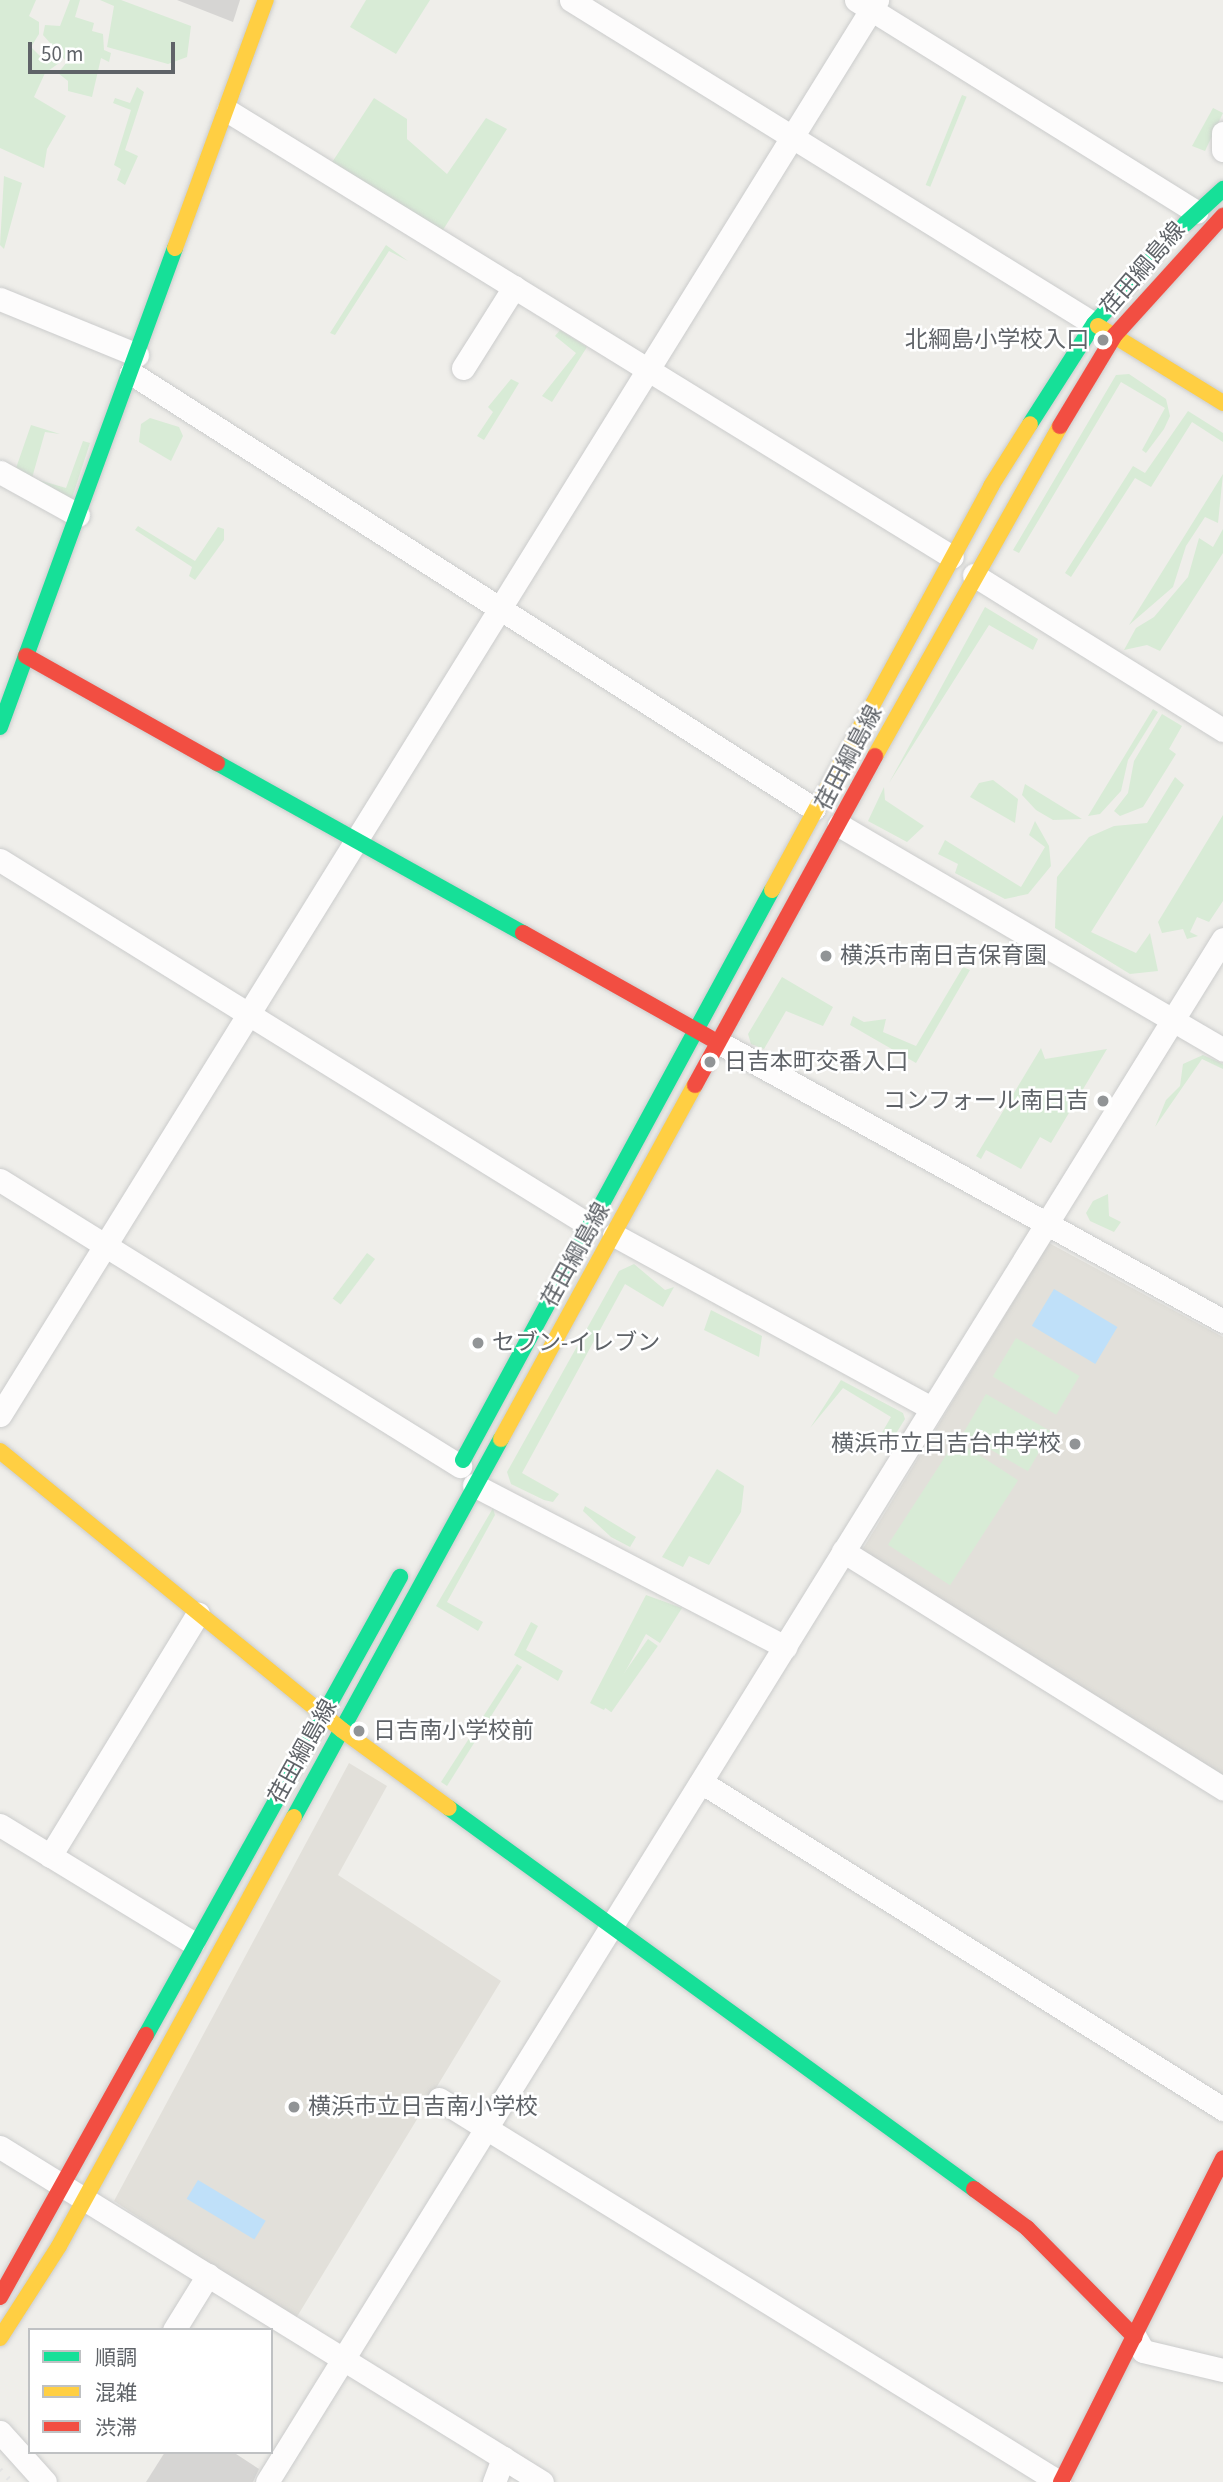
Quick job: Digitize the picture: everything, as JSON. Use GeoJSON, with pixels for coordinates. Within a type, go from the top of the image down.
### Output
{"type":"FeatureCollection","features":[{"type":"Feature","properties":{"kind":"main road"},"geometry":{"type":"LineString","coordinates":[[0,727],[228,111],[265,0]]}},
{"type":"Feature","properties":{"kind":"main road","name":"荏田綱島線"},"geometry":{"type":"LineString","coordinates":[[463,1476],[614,1234],[974,575],[1115,335],[1214,220],[1223,189]]}},
{"type":"Feature","properties":{"kind":"main road","name":"荏田綱島線"},"geometry":{"type":"LineString","coordinates":[[0,2297],[74,2191],[342,1730],[463,1476],[589,1225],[953,557],[1094,324],[1170,239],[1214,220]]}},
{"type":"Feature","properties":{"kind":"main road"},"geometry":{"type":"LineString","coordinates":[[1094,324],[1223,403]]}},
{"type":"Feature","properties":{"kind":"main road"},"geometry":{"type":"LineString","coordinates":[[26,656],[718,1042]]}},
{"type":"Feature","properties":{"kind":"main road"},"geometry":{"type":"LineString","coordinates":[[0,1451],[342,1730],[611,1929],[1027,2228],[1135,2337]]}},
{"type":"Feature","properties":{"kind":"main road","name":"荏田綱島線"},"geometry":{"type":"LineString","coordinates":[[0,2339],[193,1943],[325,1714],[409,1560]]}},
{"type":"Feature","properties":{"kind":"main road"},"geometry":{"type":"LineString","coordinates":[[1060,2482],[1223,2158]]}},
{"type":"Feature","properties":{"kind":"street"},"geometry":{"type":"LineString","coordinates":[[570,0],[603,8],[791,136],[1094,324]]}},
{"type":"Feature","properties":{"kind":"street"},"geometry":{"type":"LineString","coordinates":[[0,1415],[791,136],[868,3],[1214,220]]}},
{"type":"Feature","properties":{"kind":"street"},"geometry":{"type":"LineString","coordinates":[[228,111],[953,557]]}},
{"type":"Feature","properties":{"kind":"street"},"geometry":{"type":"LineString","coordinates":[[1223,133],[1223,150]]}},
{"type":"Feature","properties":{"kind":"street"},"geometry":{"type":"LineString","coordinates":[[463,368],[513,287]]}},
{"type":"Feature","properties":{"kind":"street"},"geometry":{"type":"LineString","coordinates":[[0,299],[134,364],[499,608],[814,809]]}},
{"type":"Feature","properties":{"kind":"street"},"geometry":{"type":"LineString","coordinates":[[0,472],[78,515]]}},
{"type":"Feature","properties":{"kind":"street"},"geometry":{"type":"LineString","coordinates":[[974,575],[1223,730]]}},
{"type":"Feature","properties":{"kind":"street"},"geometry":{"type":"LineString","coordinates":[[839,825],[1223,1049]]}},
{"type":"Feature","properties":{"kind":"street"},"geometry":{"type":"LineString","coordinates":[[0,860],[589,1225]]}},
{"type":"Feature","properties":{"kind":"street"},"geometry":{"type":"LineString","coordinates":[[267,2482],[488,2131],[930,1408],[1223,939]]}},
{"type":"Feature","properties":{"kind":"street"},"geometry":{"type":"LineString","coordinates":[[718,1042],[1223,1321]]}},
{"type":"Feature","properties":{"kind":"street"},"geometry":{"type":"LineString","coordinates":[[0,1180],[463,1476],[785,1647]]}},
{"type":"Feature","properties":{"kind":"street"},"geometry":{"type":"LineString","coordinates":[[614,1234],[930,1408]]}},
{"type":"Feature","properties":{"kind":"street"},"geometry":{"type":"LineString","coordinates":[[843,1551],[1223,1788]]}},
{"type":"Feature","properties":{"kind":"street"},"geometry":{"type":"LineString","coordinates":[[50,1856],[198,1614]]}},
{"type":"Feature","properties":{"kind":"street"},"geometry":{"type":"LineString","coordinates":[[701,1782],[1223,2109]]}},
{"type":"Feature","properties":{"kind":"street"},"geometry":{"type":"LineString","coordinates":[[0,1825],[193,1943]]}},
{"type":"Feature","properties":{"kind":"street"},"geometry":{"type":"LineString","coordinates":[[439,2099],[1060,2482]]}},
{"type":"Feature","properties":{"kind":"street"},"geometry":{"type":"LineString","coordinates":[[0,2147],[542,2482]]}},
{"type":"Feature","properties":{"kind":"street"},"geometry":{"type":"LineString","coordinates":[[175,2328],[208,2275]]}},
{"type":"Feature","properties":{"kind":"street"},"geometry":{"type":"LineString","coordinates":[[1135,2337],[1143,2351],[1223,2370]]}},
{"type":"Feature","properties":{"kind":"street"},"geometry":{"type":"LineString","coordinates":[[0,2432],[45,2482]]}},
{"type":"Feature","properties":{"kind":"street"},"geometry":{"type":"LineString","coordinates":[[494,2482],[503,2458]]}},
{"type":"Feature","properties":{"kind":"shaded area","name":"横浜市立日吉台中学校"},"geometry":{"type":"Polygon","coordinates":[[[1049,1243],[1223,1337],[1223,1780],[861,1552],[1049,1243]]]}},
{"type":"Feature","properties":{"kind":"shaded area","name":"横浜市立日吉南小学校"},"geometry":{"type":"Polygon","coordinates":[[[349,1763],[387,1786],[338,1875],[501,1981],[295,2320],[114,2201],[349,1763]]]}},
{"type":"Feature","properties":{"kind":"green space"},"geometry":{"type":"Polygon","coordinates":[[[0,0],[36,0],[29,16],[39,22],[39,34],[31,47],[40,56],[55,48],[62,61],[45,73],[34,97],[66,116],[47,149],[44,168],[0,148],[0,0]]]}},
{"type":"Feature","properties":{"kind":"green space"},"geometry":{"type":"Polygon","coordinates":[[[70,0],[80,0],[75,17],[94,23],[92,31],[103,34],[104,50],[111,53],[109,62],[101,58],[92,97],[68,91],[68,81],[58,73],[67,62],[43,35],[45,25],[60,26],[70,0]]]}},
{"type":"Feature","properties":{"kind":"green space"},"geometry":{"type":"Polygon","coordinates":[[[100,0],[121,0],[191,26],[187,57],[168,64],[107,47],[114,6],[100,0]]]}},
{"type":"Feature","properties":{"kind":"green space"},"geometry":{"type":"Polygon","coordinates":[[[366,0],[430,0],[396,54],[350,27],[366,0]]]}},
{"type":"Feature","properties":{"kind":"green space"},"geometry":{"type":"Polygon","coordinates":[[[137,87],[144,92],[125,150],[138,156],[125,185],[117,180],[121,169],[114,165],[131,110],[113,103],[115,98],[130,103],[137,87]]]}},
{"type":"Feature","properties":{"kind":"green space"},"geometry":{"type":"Polygon","coordinates":[[[962,95],[967,97],[930,187],[926,185],[962,95]]]}},
{"type":"Feature","properties":{"kind":"green space"},"geometry":{"type":"Polygon","coordinates":[[[374,98],[407,119],[407,139],[447,174],[486,118],[507,129],[441,233],[329,167],[374,98]]]}},
{"type":"Feature","properties":{"kind":"green space"},"geometry":{"type":"Polygon","coordinates":[[[1213,108],[1223,113],[1205,151],[1192,146],[1213,108]]]}},
{"type":"Feature","properties":{"kind":"green space"},"geometry":{"type":"Polygon","coordinates":[[[4,176],[22,183],[4,249],[0,245],[4,176]]]}},
{"type":"Feature","properties":{"kind":"green space"},"geometry":{"type":"Polygon","coordinates":[[[386,245],[408,261],[389,251],[335,335],[330,333],[386,245]]]}},
{"type":"Feature","properties":{"kind":"green space"},"geometry":{"type":"Polygon","coordinates":[[[560,330],[587,347],[552,402],[542,396],[576,353],[555,336],[560,330]]]}},
{"type":"Feature","properties":{"kind":"green space"},"geometry":{"type":"Polygon","coordinates":[[[1129,374],[1166,399],[1170,416],[1164,429],[1146,453],[1142,450],[1165,408],[1121,382],[1019,553],[1013,550],[1116,375],[1129,374]]]}},
{"type":"Feature","properties":{"kind":"green space"},"geometry":{"type":"Polygon","coordinates":[[[511,379],[519,383],[484,440],[477,436],[493,412],[488,407],[511,379]]]}},
{"type":"Feature","properties":{"kind":"green space"},"geometry":{"type":"Polygon","coordinates":[[[1188,411],[1223,433],[1223,442],[1192,422],[1151,487],[1135,478],[1071,577],[1065,573],[1133,466],[1145,473],[1188,411]]]}},
{"type":"Feature","properties":{"kind":"green space"},"geometry":{"type":"Polygon","coordinates":[[[150,418],[179,427],[183,436],[171,461],[139,442],[141,424],[150,418]]]}},
{"type":"Feature","properties":{"kind":"green space"},"geometry":{"type":"Polygon","coordinates":[[[31,425],[60,434],[45,432],[32,478],[66,488],[83,441],[90,443],[71,501],[15,471],[31,425]]]}},
{"type":"Feature","properties":{"kind":"green space"},"geometry":{"type":"Polygon","coordinates":[[[1223,474],[1218,523],[1205,517],[1186,546],[1173,587],[1129,625],[1223,474]]]}},
{"type":"Feature","properties":{"kind":"green space"},"geometry":{"type":"Polygon","coordinates":[[[138,526],[195,561],[218,527],[224,529],[224,540],[195,580],[189,576],[192,567],[135,530],[138,526]]]}},
{"type":"Feature","properties":{"kind":"green space"},"geometry":{"type":"Polygon","coordinates":[[[1223,529],[1223,553],[1160,651],[1147,645],[1124,650],[1136,628],[1154,617],[1188,577],[1199,538],[1213,547],[1223,529]]]}},
{"type":"Feature","properties":{"kind":"green space"},"geometry":{"type":"Polygon","coordinates":[[[985,607],[1038,639],[1033,650],[989,625],[889,783],[985,607]]]}},
{"type":"Feature","properties":{"kind":"green space"},"geometry":{"type":"Polygon","coordinates":[[[1153,709],[1158,712],[1128,760],[1121,791],[1100,814],[1088,816],[1153,709]]]}},
{"type":"Feature","properties":{"kind":"green space"},"geometry":{"type":"Polygon","coordinates":[[[1162,714],[1182,726],[1169,749],[1176,754],[1143,807],[1120,816],[1114,811],[1128,793],[1134,761],[1162,714]]]}},
{"type":"Feature","properties":{"kind":"green space"},"geometry":{"type":"Polygon","coordinates":[[[1175,777],[1184,785],[1091,932],[1136,953],[1150,933],[1158,971],[1130,974],[1055,928],[1057,877],[1089,837],[1114,826],[1147,823],[1175,777]]]}},
{"type":"Feature","properties":{"kind":"green space"},"geometry":{"type":"Polygon","coordinates":[[[993,780],[1018,799],[1015,823],[970,797],[979,783],[993,780]]]}},
{"type":"Feature","properties":{"kind":"green space"},"geometry":{"type":"Polygon","coordinates":[[[1025,784],[1082,819],[1053,820],[1036,810],[1022,795],[1025,784]]]}},
{"type":"Feature","properties":{"kind":"green space"},"geometry":{"type":"Polygon","coordinates":[[[884,787],[885,800],[924,826],[907,842],[868,821],[884,787]]]}},
{"type":"Feature","properties":{"kind":"green space"},"geometry":{"type":"Polygon","coordinates":[[[1223,815],[1223,901],[1209,922],[1197,917],[1190,932],[1198,936],[1187,939],[1183,929],[1162,933],[1158,922],[1223,815]]]}},
{"type":"Feature","properties":{"kind":"green space"},"geometry":{"type":"Polygon","coordinates":[[[1035,821],[1049,846],[1051,866],[1028,894],[1005,899],[955,873],[958,864],[938,854],[945,840],[1021,887],[1045,847],[1029,835],[1035,821]]]}},
{"type":"Feature","properties":{"kind":"green space"},"geometry":{"type":"Polygon","coordinates":[[[963,967],[970,970],[916,1063],[850,1025],[853,1016],[864,1022],[886,1019],[883,1032],[916,1046],[963,967]]]}},
{"type":"Feature","properties":{"kind":"green space"},"geometry":{"type":"Polygon","coordinates":[[[782,977],[833,1007],[823,1026],[786,1011],[764,1049],[751,1044],[748,1034],[782,977]]]}},
{"type":"Feature","properties":{"kind":"green space"},"geometry":{"type":"Polygon","coordinates":[[[1041,1048],[1045,1059],[1107,1049],[1051,1143],[1040,1137],[1021,1169],[986,1150],[981,1159],[976,1156],[1041,1048]]]}},
{"type":"Feature","properties":{"kind":"green space"},"geometry":{"type":"Polygon","coordinates":[[[1203,1055],[1223,1064],[1223,1069],[1202,1059],[1155,1127],[1166,1100],[1180,1086],[1183,1064],[1203,1055]]]}},
{"type":"Feature","properties":{"kind":"green space"},"geometry":{"type":"Polygon","coordinates":[[[1108,1194],[1109,1216],[1121,1222],[1114,1232],[1090,1221],[1086,1213],[1093,1201],[1108,1194]]]}},
{"type":"Feature","properties":{"kind":"green space"},"geometry":{"type":"Polygon","coordinates":[[[367,1253],[375,1259],[341,1305],[333,1299],[367,1253]]]}},
{"type":"Feature","properties":{"kind":"green space"},"geometry":{"type":"Polygon","coordinates":[[[634,1264],[665,1290],[674,1287],[663,1307],[625,1284],[522,1473],[559,1494],[553,1502],[544,1500],[511,1484],[507,1472],[619,1271],[634,1264]]]}},
{"type":"Feature","properties":{"kind":"green space"},"geometry":{"type":"Polygon","coordinates":[[[711,1310],[762,1336],[759,1357],[704,1330],[711,1310]]]}},
{"type":"Feature","properties":{"kind":"green space"},"geometry":{"type":"Polygon","coordinates":[[[1016,1338],[1079,1376],[1056,1415],[993,1377],[1016,1338]]]}},
{"type":"Feature","properties":{"kind":"green space"},"geometry":{"type":"Polygon","coordinates":[[[841,1380],[903,1413],[905,1419],[885,1451],[876,1443],[891,1417],[843,1388],[810,1428],[841,1380]]]}},
{"type":"Feature","properties":{"kind":"green space"},"geometry":{"type":"Polygon","coordinates":[[[986,1394],[1051,1431],[1028,1471],[963,1434],[986,1394]]]}},
{"type":"Feature","properties":{"kind":"green space"},"geometry":{"type":"Polygon","coordinates":[[[956,1440],[1018,1480],[950,1585],[888,1545],[956,1440]]]}},
{"type":"Feature","properties":{"kind":"green space"},"geometry":{"type":"Polygon","coordinates":[[[717,1469],[744,1486],[741,1512],[709,1565],[689,1556],[683,1567],[662,1557],[717,1469]]]}},
{"type":"Feature","properties":{"kind":"green space"},"geometry":{"type":"Polygon","coordinates":[[[585,1506],[636,1537],[630,1547],[611,1537],[583,1511],[585,1506]]]}},
{"type":"Feature","properties":{"kind":"green space"},"geometry":{"type":"Polygon","coordinates":[[[493,1508],[495,1515],[447,1602],[483,1622],[478,1631],[436,1606],[493,1508]]]}},
{"type":"Feature","properties":{"kind":"green space"},"geometry":{"type":"Polygon","coordinates":[[[646,1595],[682,1608],[660,1643],[646,1634],[604,1710],[590,1703],[646,1595]]]}},
{"type":"Feature","properties":{"kind":"green space"},"geometry":{"type":"Polygon","coordinates":[[[531,1622],[538,1626],[526,1650],[563,1671],[558,1681],[514,1655],[531,1622]]]}},
{"type":"Feature","properties":{"kind":"green space"},"geometry":{"type":"Polygon","coordinates":[[[648,1639],[658,1646],[611,1712],[602,1705],[648,1639]]]}},
{"type":"Feature","properties":{"kind":"green space"},"geometry":{"type":"Polygon","coordinates":[[[517,1664],[522,1667],[447,1786],[441,1782],[517,1664]]]}},
{"type":"Feature","properties":{"kind":"water"},"geometry":{"type":"Polygon","coordinates":[[[1054,1289],[1117,1327],[1095,1364],[1032,1326],[1054,1289]]]}},
{"type":"Feature","properties":{"kind":"water"},"geometry":{"type":"Polygon","coordinates":[[[198,2180],[266,2221],[254,2240],[187,2199],[198,2180]]]}},
{"type":"Feature","properties":{"kind":"building"},"geometry":{"type":"Polygon","coordinates":[[[177,0],[240,0],[233,22],[177,0]]]}},
{"type":"Feature","properties":{"kind":"building"},"geometry":{"type":"Polygon","coordinates":[[[164,2454],[236,2454],[259,2469],[253,2482],[146,2482],[164,2454]]]}},
{"type":"Feature","properties":{"kind":"railway"},"geometry":{"type":"LineString","coordinates":[[0,2469],[12,2482]]}},
{"type":"Feature","properties":{"kind":"traffic: fast"},"geometry":{"type":"LineString","coordinates":[[1185,224],[1223,189]]}},
{"type":"Feature","properties":{"kind":"traffic: fast"},"geometry":{"type":"LineString","coordinates":[[0,727],[175,248]]}},
{"type":"Feature","properties":{"kind":"traffic: fast"},"geometry":{"type":"LineString","coordinates":[[1030,424],[1094,324],[1154,257]]}},
{"type":"Feature","properties":{"kind":"traffic: fast"},"geometry":{"type":"LineString","coordinates":[[217,763],[523,933]]}},
{"type":"Feature","properties":{"kind":"traffic: fast"},"geometry":{"type":"LineString","coordinates":[[463,1460],[772,890]]}},
{"type":"Feature","properties":{"kind":"traffic: fast"},"geometry":{"type":"LineString","coordinates":[[294,1817],[501,1439]]}},
{"type":"Feature","properties":{"kind":"traffic: fast"},"geometry":{"type":"LineString","coordinates":[[146,2035],[400,1577]]}},
{"type":"Feature","properties":{"kind":"traffic: fast"},"geometry":{"type":"LineString","coordinates":[[449,1808],[974,2189]]}},
{"type":"Feature","properties":{"kind":"traffic: slow"},"geometry":{"type":"LineString","coordinates":[[175,248],[266,0]]}},
{"type":"Feature","properties":{"kind":"traffic: slow"},"geometry":{"type":"LineString","coordinates":[[1098,326],[1223,403]]}},
{"type":"Feature","properties":{"kind":"traffic: slow"},"geometry":{"type":"LineString","coordinates":[[772,890],[991,486],[1030,424]]}},
{"type":"Feature","properties":{"kind":"traffic: slow"},"geometry":{"type":"LineString","coordinates":[[875,756],[1060,426]]}},
{"type":"Feature","properties":{"kind":"traffic: slow"},"geometry":{"type":"LineString","coordinates":[[501,1439],[695,1085]]}},
{"type":"Feature","properties":{"kind":"traffic: slow"},"geometry":{"type":"LineString","coordinates":[[0,1451],[342,1730],[449,1808]]}},
{"type":"Feature","properties":{"kind":"traffic: slow"},"geometry":{"type":"LineString","coordinates":[[0,2338],[59,2246],[294,1817]]}},
{"type":"Feature","properties":{"kind":"traffic: jam"},"geometry":{"type":"LineString","coordinates":[[1060,426],[1115,335],[1223,216]]}},
{"type":"Feature","properties":{"kind":"traffic: jam"},"geometry":{"type":"LineString","coordinates":[[26,656],[217,763]]}},
{"type":"Feature","properties":{"kind":"traffic: jam"},"geometry":{"type":"LineString","coordinates":[[695,1085],[875,756]]}},
{"type":"Feature","properties":{"kind":"traffic: jam"},"geometry":{"type":"LineString","coordinates":[[523,933],[712,1039]]}},
{"type":"Feature","properties":{"kind":"traffic: jam"},"geometry":{"type":"LineString","coordinates":[[0,2297],[146,2035]]}},
{"type":"Feature","properties":{"kind":"traffic: jam"},"geometry":{"type":"LineString","coordinates":[[1061,2482],[1223,2158]]}},
{"type":"Feature","properties":{"kind":"traffic: jam"},"geometry":{"type":"LineString","coordinates":[[974,2189],[1027,2228],[1135,2337]]}},
{"type":"Feature","properties":{"kind":"place","name":"北綱島小学校入口"},"geometry":{"type":"Point","coordinates":[1103,340]}},
{"type":"Feature","properties":{"kind":"place","name":"横浜市南日吉保育園"},"geometry":{"type":"Point","coordinates":[826,956]}},
{"type":"Feature","properties":{"kind":"place","name":"日吉本町交番入口"},"geometry":{"type":"Point","coordinates":[710,1062]}},
{"type":"Feature","properties":{"kind":"place","name":"コンフォール南日吉"},"geometry":{"type":"Point","coordinates":[1103,1101]}},
{"type":"Feature","properties":{"kind":"place","name":"セブン-イレブン"},"geometry":{"type":"Point","coordinates":[478,1343]}},
{"type":"Feature","properties":{"kind":"place","name":"横浜市立日吉台中学校"},"geometry":{"type":"Point","coordinates":[1075,1444]}},
{"type":"Feature","properties":{"kind":"place","name":"日吉南小学校前"},"geometry":{"type":"Point","coordinates":[359,1731]}},
{"type":"Feature","properties":{"kind":"place","name":"横浜市立日吉南小学校"},"geometry":{"type":"Point","coordinates":[294,2107]}}]}
